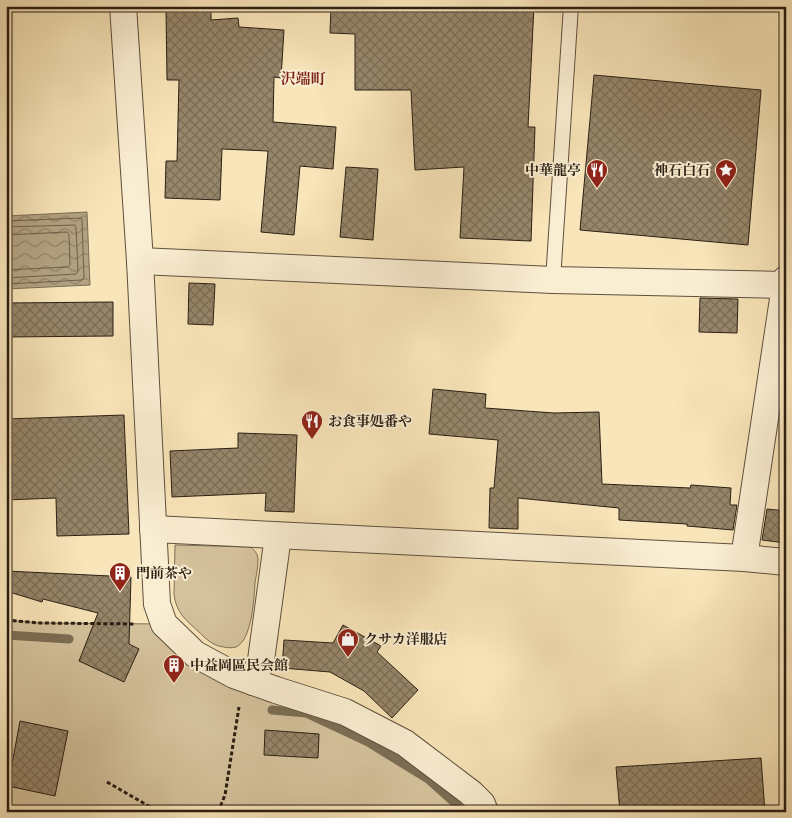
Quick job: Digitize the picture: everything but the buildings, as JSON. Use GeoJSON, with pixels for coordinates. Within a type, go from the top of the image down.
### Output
{"type":"FeatureCollection","features":[{"type":"Feature","properties":{"kind":"street"},"geometry":{"type":"LineString","coordinates":[[123,6],[140,261],[157,604],[164,624],[195,654],[234,675],[345,712],[405,743],[471,793],[482,804],[485,812]]}},
{"type":"Feature","properties":{"kind":"street"},"geometry":{"type":"LineString","coordinates":[[140,261],[553,280],[785,282],[744,558]]}},
{"type":"Feature","properties":{"kind":"street"},"geometry":{"type":"LineString","coordinates":[[153,529],[744,558],[786,562]]}},
{"type":"Feature","properties":{"kind":"street"},"geometry":{"type":"LineString","coordinates":[[252,682],[261,660],[278,536]]}},
{"type":"Feature","properties":{"kind":"lane"},"geometry":{"type":"LineString","coordinates":[[553,280],[571,6]]}},
{"type":"Feature","properties":{"kind":"path"},"geometry":{"type":"LineString","coordinates":[[6,620],[40,623],[164,624]]}},
{"type":"Feature","properties":{"kind":"path"},"geometry":{"type":"LineString","coordinates":[[218,812],[225,795],[239,706]]}},
{"type":"Feature","properties":{"kind":"path"},"geometry":{"type":"LineString","coordinates":[[107,782],[159,812]]}},
{"type":"Feature","properties":{"kind":"shaded area"},"geometry":{"type":"Polygon","coordinates":[[[175,545],[251,547],[256,553],[258,563],[249,628],[246,636],[236,647],[228,648],[210,642],[179,611],[174,594],[175,545]]]}},
{"type":"Feature","properties":{"kind":"shaded area"},"geometry":{"type":"Polygon","coordinates":[[[6,620],[40,623],[164,624],[195,654],[345,712],[485,812],[6,812],[6,620]]]}},
{"type":"Feature","properties":{"kind":"water"},"geometry":{"type":"Polygon","coordinates":[[[87,212],[90,285],[6,289],[6,216],[87,212]]]}},
{"type":"Feature","properties":{"kind":"waterway"},"geometry":{"type":"LineString","coordinates":[[6,635],[69,639]]}},
{"type":"Feature","properties":{"kind":"waterway"},"geometry":{"type":"LineString","coordinates":[[272,710],[306,713],[368,742],[428,779],[456,804],[461,812]]}},
{"type":"Feature","properties":{"kind":"place","name":"中華龍亭"},"geometry":{"type":"Point","coordinates":[597,189]}},
{"type":"Feature","properties":{"kind":"place","name":"神石白石"},"geometry":{"type":"Point","coordinates":[726,189]}},
{"type":"Feature","properties":{"kind":"place","name":"お食事処番や"},"geometry":{"type":"Point","coordinates":[312,440]}},
{"type":"Feature","properties":{"kind":"place","name":"門前茶や"},"geometry":{"type":"Point","coordinates":[120,592]}},
{"type":"Feature","properties":{"kind":"place","name":"クサカ洋服店"},"geometry":{"type":"Point","coordinates":[348,658]}},
{"type":"Feature","properties":{"kind":"place","name":"中益岡區民会館"},"geometry":{"type":"Point","coordinates":[174,684]}},
{"type":"Feature","properties":{"kind":"district","name":"沢端町"},"geometry":{"type":"Point","coordinates":[303,79]}}]}
